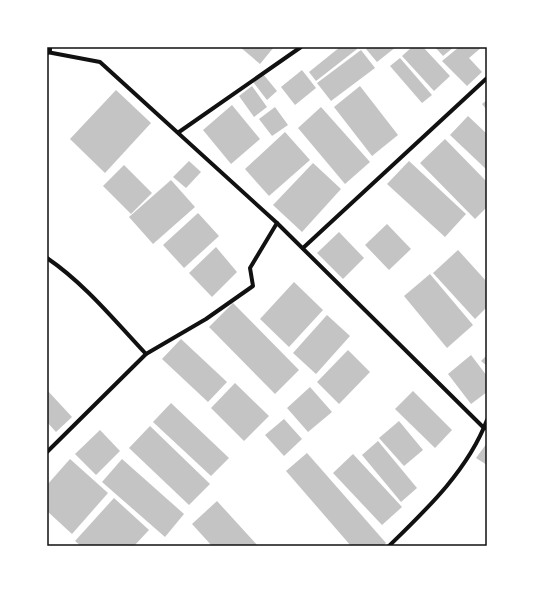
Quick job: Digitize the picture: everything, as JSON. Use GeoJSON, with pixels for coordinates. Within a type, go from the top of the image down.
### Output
{"type":"FeatureCollection","features":[{"type":"Feature","properties":{"kind":"street"},"geometry":{"type":"LineString","coordinates":[[180,132],[301,47]]}},
{"type":"Feature","properties":{"kind":"street"},"geometry":{"type":"LineString","coordinates":[[47,51],[100,62],[180,132],[277,223],[485,428]]}},
{"type":"Feature","properties":{"kind":"street"},"geometry":{"type":"LineString","coordinates":[[303,248],[487,78]]}},
{"type":"Feature","properties":{"kind":"street"},"geometry":{"type":"LineString","coordinates":[[47,452],[146,354],[206,319],[252,286],[250,268],[277,223]]}},
{"type":"Feature","properties":{"kind":"street"},"geometry":{"type":"LineString","coordinates":[[47,258],[67,272],[88,290],[146,354]]}},
{"type":"Feature","properties":{"kind":"street"},"geometry":{"type":"LineString","coordinates":[[389,546],[419,517],[446,487],[479,441],[487,420]]}},
{"type":"Feature","properties":{"kind":"building"},"geometry":{"type":"Polygon","coordinates":[[[240,47],[274,47],[260,64],[240,47]]]}},
{"type":"Feature","properties":{"kind":"building"},"geometry":{"type":"Polygon","coordinates":[[[340,47],[356,47],[357,49],[316,81],[309,72],[340,47]]]}},
{"type":"Feature","properties":{"kind":"building"},"geometry":{"type":"Polygon","coordinates":[[[368,47],[396,47],[377,62],[366,49],[368,47]]]}},
{"type":"Feature","properties":{"kind":"building"},"geometry":{"type":"Polygon","coordinates":[[[412,47],[423,47],[450,76],[434,91],[402,56],[412,47]]]}},
{"type":"Feature","properties":{"kind":"building"},"geometry":{"type":"Polygon","coordinates":[[[435,47],[454,47],[443,56],[435,47]]]}},
{"type":"Feature","properties":{"kind":"building"},"geometry":{"type":"Polygon","coordinates":[[[459,47],[482,47],[469,58],[482,72],[467,86],[442,61],[459,47]]]}},
{"type":"Feature","properties":{"kind":"building"},"geometry":{"type":"Polygon","coordinates":[[[361,50],[375,68],[331,101],[317,83],[361,50]]]}},
{"type":"Feature","properties":{"kind":"building"},"geometry":{"type":"Polygon","coordinates":[[[400,58],[432,95],[422,103],[390,66],[400,58]]]}},
{"type":"Feature","properties":{"kind":"building"},"geometry":{"type":"Polygon","coordinates":[[[302,70],[316,88],[295,105],[281,87],[302,70]]]}},
{"type":"Feature","properties":{"kind":"building"},"geometry":{"type":"Polygon","coordinates":[[[263,74],[277,91],[267,100],[253,82],[263,74]]]}},
{"type":"Feature","properties":{"kind":"building"},"geometry":{"type":"Polygon","coordinates":[[[252,86],[267,107],[254,117],[239,96],[252,86]]]}},
{"type":"Feature","properties":{"kind":"building"},"geometry":{"type":"Polygon","coordinates":[[[360,86],[398,135],[372,156],[334,107],[360,86]]]}},
{"type":"Feature","properties":{"kind":"building"},"geometry":{"type":"Polygon","coordinates":[[[116,90],[151,123],[105,173],[70,139],[116,90]]]}},
{"type":"Feature","properties":{"kind":"building"},"geometry":{"type":"Polygon","coordinates":[[[487,100],[487,110],[482,104],[487,100]]]}},
{"type":"Feature","properties":{"kind":"building"},"geometry":{"type":"Polygon","coordinates":[[[232,105],[260,139],[231,164],[203,130],[232,105]]]}},
{"type":"Feature","properties":{"kind":"building"},"geometry":{"type":"Polygon","coordinates":[[[275,107],[288,125],[272,136],[259,119],[275,107]]]}},
{"type":"Feature","properties":{"kind":"building"},"geometry":{"type":"Polygon","coordinates":[[[321,107],[370,162],[345,184],[298,128],[321,107]]]}},
{"type":"Feature","properties":{"kind":"building"},"geometry":{"type":"Polygon","coordinates":[[[468,116],[487,134],[487,170],[450,135],[468,116]]]}},
{"type":"Feature","properties":{"kind":"building"},"geometry":{"type":"Polygon","coordinates":[[[285,132],[310,160],[269,196],[245,169],[285,132]]]}},
{"type":"Feature","properties":{"kind":"building"},"geometry":{"type":"Polygon","coordinates":[[[445,139],[487,182],[487,207],[475,219],[420,163],[445,139]]]}},
{"type":"Feature","properties":{"kind":"building"},"geometry":{"type":"Polygon","coordinates":[[[189,161],[201,172],[186,188],[173,177],[189,161]]]}},
{"type":"Feature","properties":{"kind":"building"},"geometry":{"type":"Polygon","coordinates":[[[409,161],[466,214],[445,237],[387,184],[409,161]]]}},
{"type":"Feature","properties":{"kind":"building"},"geometry":{"type":"Polygon","coordinates":[[[313,163],[341,189],[302,232],[273,205],[313,163]]]}},
{"type":"Feature","properties":{"kind":"building"},"geometry":{"type":"Polygon","coordinates":[[[124,165],[152,193],[131,214],[103,186],[124,165]]]}},
{"type":"Feature","properties":{"kind":"building"},"geometry":{"type":"Polygon","coordinates":[[[171,180],[195,207],[153,244],[129,217],[171,180]]]}},
{"type":"Feature","properties":{"kind":"building"},"geometry":{"type":"Polygon","coordinates":[[[198,213],[219,236],[184,268],[163,245],[198,213]]]}},
{"type":"Feature","properties":{"kind":"building"},"geometry":{"type":"Polygon","coordinates":[[[387,224],[411,249],[389,270],[365,245],[387,224]]]}},
{"type":"Feature","properties":{"kind":"building"},"geometry":{"type":"Polygon","coordinates":[[[339,232],[364,258],[343,279],[317,253],[339,232]]]}},
{"type":"Feature","properties":{"kind":"building"},"geometry":{"type":"Polygon","coordinates":[[[216,247],[237,272],[212,297],[189,273],[216,247]]]}},
{"type":"Feature","properties":{"kind":"building"},"geometry":{"type":"Polygon","coordinates":[[[458,250],[487,282],[487,307],[475,319],[433,273],[458,250]]]}},
{"type":"Feature","properties":{"kind":"building"},"geometry":{"type":"Polygon","coordinates":[[[430,274],[473,325],[447,348],[404,296],[430,274]]]}},
{"type":"Feature","properties":{"kind":"building"},"geometry":{"type":"Polygon","coordinates":[[[294,282],[323,310],[289,347],[260,319],[294,282]]]}},
{"type":"Feature","properties":{"kind":"building"},"geometry":{"type":"Polygon","coordinates":[[[233,303],[299,370],[275,394],[209,327],[233,303]]]}},
{"type":"Feature","properties":{"kind":"building"},"geometry":{"type":"Polygon","coordinates":[[[327,315],[350,336],[316,374],[293,353],[327,315]]]}},
{"type":"Feature","properties":{"kind":"building"},"geometry":{"type":"Polygon","coordinates":[[[181,339],[227,382],[208,402],[162,359],[181,339]]]}},
{"type":"Feature","properties":{"kind":"building"},"geometry":{"type":"Polygon","coordinates":[[[348,350],[370,372],[339,404],[317,382],[348,350]]]}},
{"type":"Feature","properties":{"kind":"building"},"geometry":{"type":"Polygon","coordinates":[[[471,355],[487,376],[487,392],[471,404],[448,374],[471,355]]]}},
{"type":"Feature","properties":{"kind":"building"},"geometry":{"type":"Polygon","coordinates":[[[487,355],[487,366],[481,361],[487,355]]]}},
{"type":"Feature","properties":{"kind":"building"},"geometry":{"type":"Polygon","coordinates":[[[235,383],[269,416],[244,441],[211,408],[235,383]]]}},
{"type":"Feature","properties":{"kind":"building"},"geometry":{"type":"Polygon","coordinates":[[[310,387],[332,412],[308,432],[287,408],[310,387]]]}},
{"type":"Feature","properties":{"kind":"building"},"geometry":{"type":"Polygon","coordinates":[[[47,390],[72,417],[56,432],[47,422],[47,390]]]}},
{"type":"Feature","properties":{"kind":"building"},"geometry":{"type":"Polygon","coordinates":[[[413,391],[452,430],[435,448],[395,409],[413,391]]]}},
{"type":"Feature","properties":{"kind":"building"},"geometry":{"type":"Polygon","coordinates":[[[171,403],[229,458],[211,476],[153,422],[171,403]]]}},
{"type":"Feature","properties":{"kind":"building"},"geometry":{"type":"Polygon","coordinates":[[[284,419],[302,439],[284,456],[265,435],[284,419]]]}},
{"type":"Feature","properties":{"kind":"building"},"geometry":{"type":"Polygon","coordinates":[[[399,421],[423,450],[404,466],[379,438],[399,421]]]}},
{"type":"Feature","properties":{"kind":"building"},"geometry":{"type":"Polygon","coordinates":[[[150,426],[210,484],[189,505],[129,448],[150,426]]]}},
{"type":"Feature","properties":{"kind":"building"},"geometry":{"type":"Polygon","coordinates":[[[100,430],[120,451],[96,475],[75,454],[100,430]]]}},
{"type":"Feature","properties":{"kind":"building"},"geometry":{"type":"Polygon","coordinates":[[[378,441],[417,488],[401,502],[362,455],[378,441]]]}},
{"type":"Feature","properties":{"kind":"building"},"geometry":{"type":"Polygon","coordinates":[[[487,443],[487,465],[476,458],[487,443]]]}},
{"type":"Feature","properties":{"kind":"building"},"geometry":{"type":"Polygon","coordinates":[[[307,453],[386,543],[383,546],[351,546],[286,471],[307,453]]]}},
{"type":"Feature","properties":{"kind":"building"},"geometry":{"type":"Polygon","coordinates":[[[353,454],[402,507],[382,525],[333,473],[353,454]]]}},
{"type":"Feature","properties":{"kind":"building"},"geometry":{"type":"Polygon","coordinates":[[[70,459],[108,493],[72,534],[47,511],[47,485],[70,459]]]}},
{"type":"Feature","properties":{"kind":"building"},"geometry":{"type":"Polygon","coordinates":[[[122,459],[184,514],[165,537],[102,482],[122,459]]]}},
{"type":"Feature","properties":{"kind":"building"},"geometry":{"type":"Polygon","coordinates":[[[114,498],[149,530],[134,546],[81,546],[75,541],[114,498]]]}},
{"type":"Feature","properties":{"kind":"building"},"geometry":{"type":"Polygon","coordinates":[[[217,501],[258,546],[212,546],[192,524],[217,501]]]}}]}
